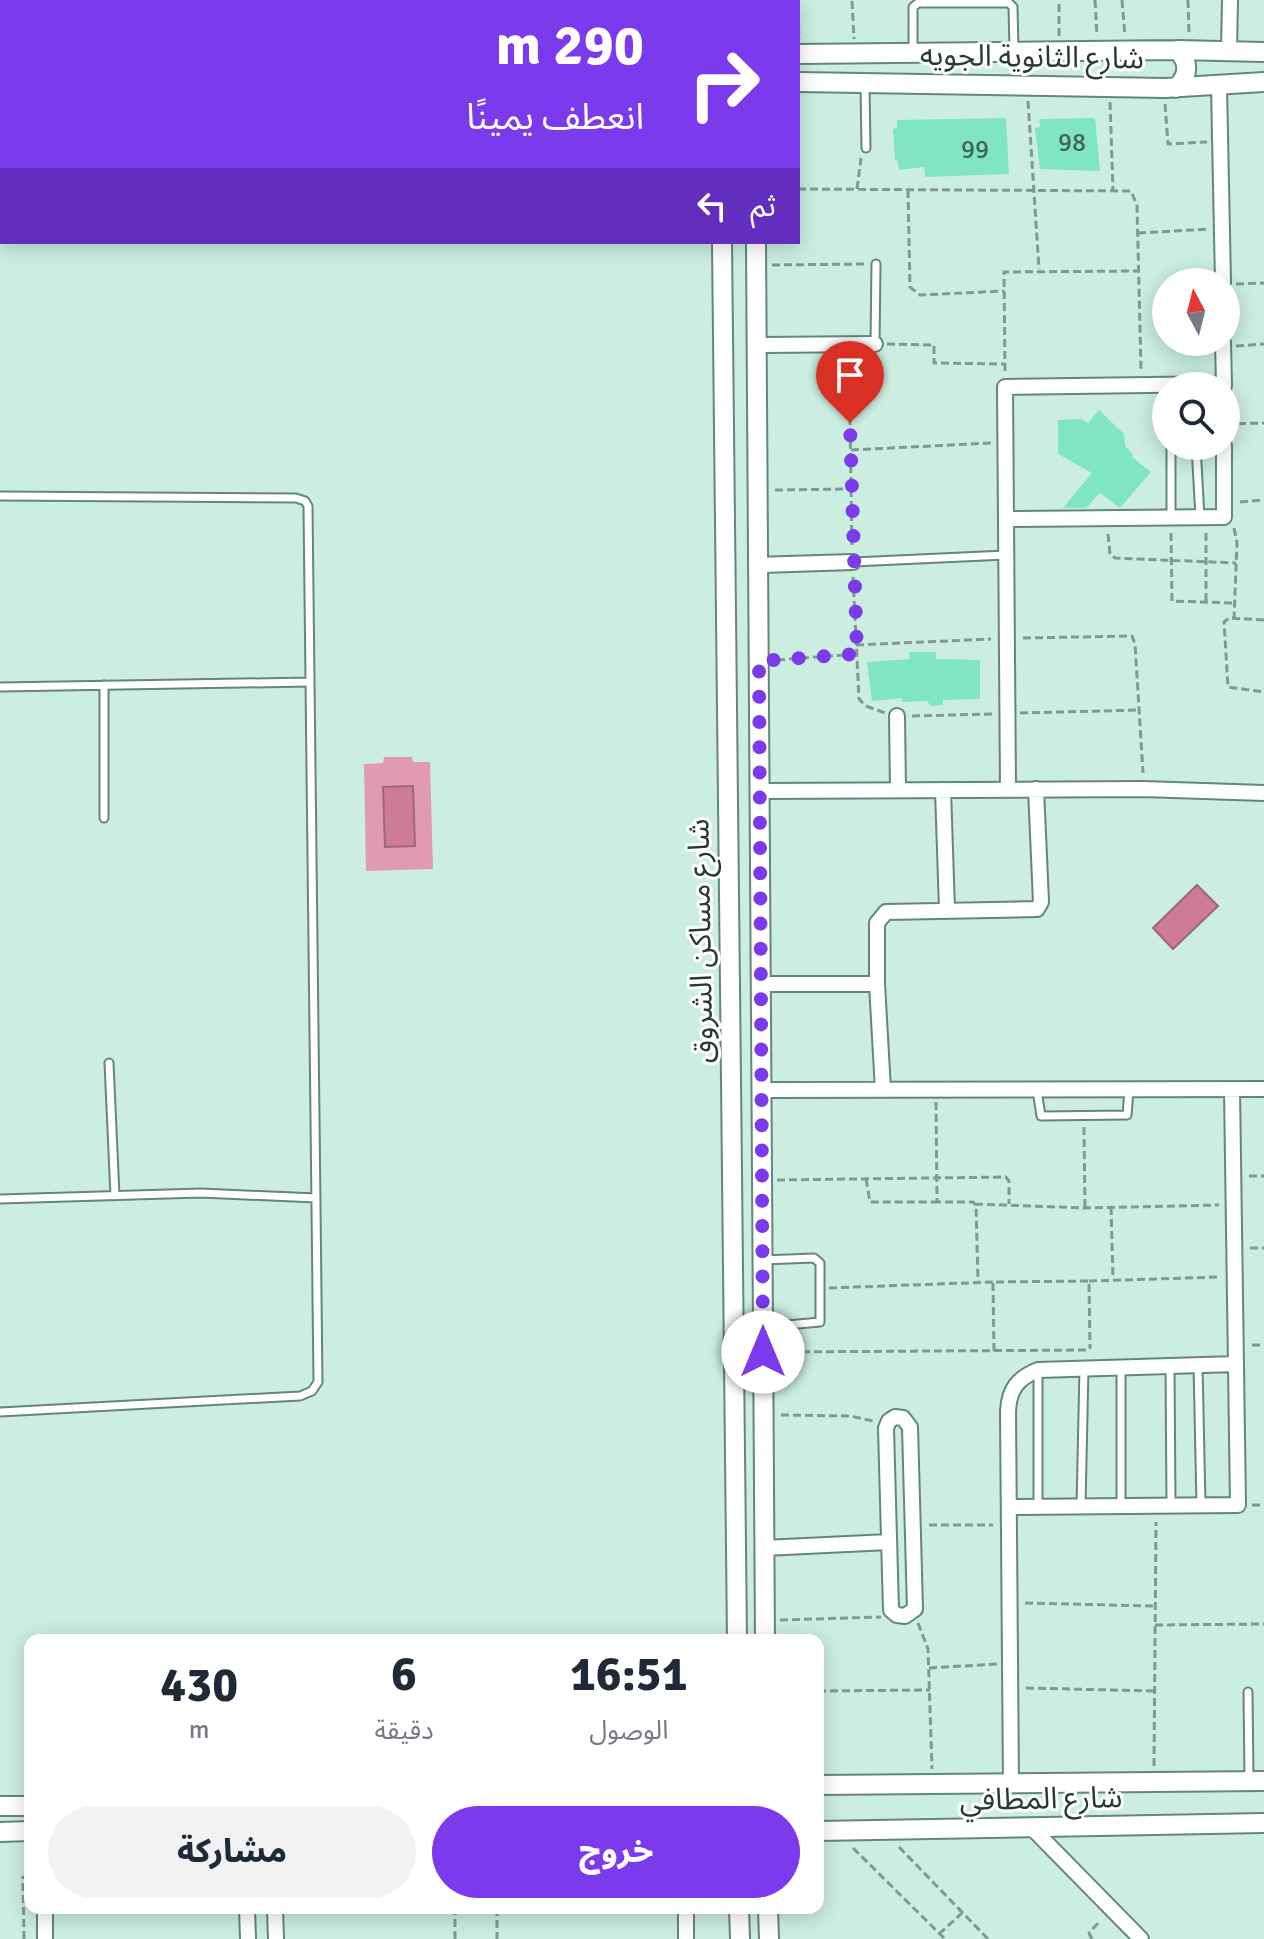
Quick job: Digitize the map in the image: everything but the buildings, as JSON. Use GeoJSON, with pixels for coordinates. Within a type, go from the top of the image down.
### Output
{"type":"FeatureCollection","features":[{"type":"Feature","properties":{"kind":"street"},"geometry":{"type":"LineString","coordinates":[[1229,52],[1230,0]]}},
{"type":"Feature","properties":{"kind":"street"},"geometry":{"type":"LineString","coordinates":[[1170,88],[1183,82],[1187,65],[1184,50]]}},
{"type":"Feature","properties":{"kind":"street","name":"شارع الثانوية الجويه"},"geometry":{"type":"LineString","coordinates":[[800,54],[1264,52]]}},
{"type":"Feature","properties":{"kind":"street","name":"شارع الثانوية الجويه"},"geometry":{"type":"LineString","coordinates":[[800,82],[1170,88],[1264,82]]}},
{"type":"Feature","properties":{"kind":"street"},"geometry":{"type":"LineString","coordinates":[[1219,86],[1224,268]]}},
{"type":"Feature","properties":{"kind":"street","name":"شارع مساكن الشروق"},"geometry":{"type":"LineString","coordinates":[[722,244],[737,1634]]}},
{"type":"Feature","properties":{"kind":"street","name":"شارع مساكن الشروق"},"geometry":{"type":"LineString","coordinates":[[756,244],[765,1634]]}},
{"type":"Feature","properties":{"kind":"street"},"geometry":{"type":"LineString","coordinates":[[756,345],[875,344]]}},
{"type":"Feature","properties":{"kind":"street"},"geometry":{"type":"LineString","coordinates":[[1008,790],[1005,387],[1152,385]]}},
{"type":"Feature","properties":{"kind":"street"},"geometry":{"type":"LineString","coordinates":[[1006,519],[1203,517],[1224,510],[1224,460]]}},
{"type":"Feature","properties":{"kind":"street"},"geometry":{"type":"LineString","coordinates":[[758,565],[853,562]]}},
{"type":"Feature","properties":{"kind":"street"},"geometry":{"type":"LineString","coordinates":[[897,716],[898,790]]}},
{"type":"Feature","properties":{"kind":"street"},"geometry":{"type":"LineString","coordinates":[[883,1090],[877,984],[877,923],[880,917],[892,911],[1033,911],[1039,908],[1036,789]]}},
{"type":"Feature","properties":{"kind":"street"},"geometry":{"type":"LineString","coordinates":[[759,791],[1143,789],[1264,793]]}},
{"type":"Feature","properties":{"kind":"street"},"geometry":{"type":"LineString","coordinates":[[943,790],[947,910]]}},
{"type":"Feature","properties":{"kind":"street"},"geometry":{"type":"LineString","coordinates":[[728,851],[743,858],[759,852]]}},
{"type":"Feature","properties":{"kind":"street"},"geometry":{"type":"LineString","coordinates":[[728,893],[743,883],[760,890]]}},
{"type":"Feature","properties":{"kind":"street"},"geometry":{"type":"LineString","coordinates":[[761,984],[877,984]]}},
{"type":"Feature","properties":{"kind":"street"},"geometry":{"type":"LineString","coordinates":[[1009,1507],[1238,1505],[1232,1089]]}},
{"type":"Feature","properties":{"kind":"street"},"geometry":{"type":"LineString","coordinates":[[761,1090],[1264,1089]]}},
{"type":"Feature","properties":{"kind":"street"},"geometry":{"type":"LineString","coordinates":[[1011,1784],[1009,1397],[1015,1385],[1025,1375],[1038,1370],[1236,1364]]}},
{"type":"Feature","properties":{"kind":"street"},"geometry":{"type":"LineString","coordinates":[[899,1417],[910,1427],[915,1609],[909,1615],[901,1616],[891,1610],[886,1428],[889,1421],[899,1417]]}},
{"type":"Feature","properties":{"kind":"street"},"geometry":{"type":"LineString","coordinates":[[764,1548],[889,1542]]}},
{"type":"Feature","properties":{"kind":"street","name":"شارع المطافي"},"geometry":{"type":"LineString","coordinates":[[824,1787],[1256,1781]]}},
{"type":"Feature","properties":{"kind":"street"},"geometry":{"type":"LineString","coordinates":[[0,1806],[24,1806]]}},
{"type":"Feature","properties":{"kind":"street","name":"شارع المطافي"},"geometry":{"type":"LineString","coordinates":[[824,1829],[1264,1823]]}},
{"type":"Feature","properties":{"kind":"street"},"geometry":{"type":"LineString","coordinates":[[1032,1828],[1141,1939]]}},
{"type":"Feature","properties":{"kind":"street"},"geometry":{"type":"LineString","coordinates":[[0,1832],[24,1832]]}},
{"type":"Feature","properties":{"kind":"street"},"geometry":{"type":"LineString","coordinates":[[45,1914],[45,1939]]}},
{"type":"Feature","properties":{"kind":"street"},"geometry":{"type":"LineString","coordinates":[[247,1914],[248,1939]]}},
{"type":"Feature","properties":{"kind":"street"},"geometry":{"type":"LineString","coordinates":[[275,1914],[276,1939]]}},
{"type":"Feature","properties":{"kind":"street"},"geometry":{"type":"LineString","coordinates":[[686,1914],[686,1939]]}},
{"type":"Feature","properties":{"kind":"street"},"geometry":{"type":"LineString","coordinates":[[739,1914],[740,1939]]}},
{"type":"Feature","properties":{"kind":"street"},"geometry":{"type":"LineString","coordinates":[[768,1914],[769,1939]]}},
{"type":"Feature","properties":{"kind":"lane"},"geometry":{"type":"LineString","coordinates":[[913,53],[913,7],[918,3],[1011,4],[1014,52]]}},
{"type":"Feature","properties":{"kind":"lane"},"geometry":{"type":"LineString","coordinates":[[865,82],[866,148]]}},
{"type":"Feature","properties":{"kind":"lane"},"geometry":{"type":"LineString","coordinates":[[875,344],[876,264]]}},
{"type":"Feature","properties":{"kind":"lane"},"geometry":{"type":"LineString","coordinates":[[1171,460],[1171,517]]}},
{"type":"Feature","properties":{"kind":"lane"},"geometry":{"type":"LineString","coordinates":[[1197,460],[1203,517]]}},
{"type":"Feature","properties":{"kind":"lane"},"geometry":{"type":"LineString","coordinates":[[0,496],[296,498],[305,501],[308,506],[318,1382],[312,1391],[300,1396],[0,1412]]}},
{"type":"Feature","properties":{"kind":"lane"},"geometry":{"type":"LineString","coordinates":[[853,562],[1006,555]]}},
{"type":"Feature","properties":{"kind":"lane"},"geometry":{"type":"LineString","coordinates":[[0,687],[310,682]]}},
{"type":"Feature","properties":{"kind":"lane"},"geometry":{"type":"LineString","coordinates":[[104,685],[104,818]]}},
{"type":"Feature","properties":{"kind":"lane"},"geometry":{"type":"LineString","coordinates":[[109,1063],[115,1196]]}},
{"type":"Feature","properties":{"kind":"lane"},"geometry":{"type":"LineString","coordinates":[[1037,1090],[1041,1116],[1084,1117],[1127,1115],[1129,1090]]}},
{"type":"Feature","properties":{"kind":"lane"},"geometry":{"type":"LineString","coordinates":[[0,1199],[201,1193],[316,1198]]}},
{"type":"Feature","properties":{"kind":"lane"},"geometry":{"type":"LineString","coordinates":[[762,1260],[816,1259],[820,1263],[821,1318],[818,1324],[763,1327]]}},
{"type":"Feature","properties":{"kind":"lane"},"geometry":{"type":"LineString","coordinates":[[1198,1365],[1201,1505]]}},
{"type":"Feature","properties":{"kind":"lane"},"geometry":{"type":"LineString","coordinates":[[1163,1506],[1170,1366]]}},
{"type":"Feature","properties":{"kind":"lane"},"geometry":{"type":"LineString","coordinates":[[1121,1367],[1121,1506]]}},
{"type":"Feature","properties":{"kind":"lane"},"geometry":{"type":"LineString","coordinates":[[1081,1506],[1086,1368]]}},
{"type":"Feature","properties":{"kind":"lane"},"geometry":{"type":"LineString","coordinates":[[1038,1370],[1038,1507]]}},
{"type":"Feature","properties":{"kind":"lane"},"geometry":{"type":"LineString","coordinates":[[1248,1692],[1256,1781]]}},
{"type":"Feature","properties":{"kind":"path"},"geometry":{"type":"LineString","coordinates":[[1059,0],[1059,52]]}},
{"type":"Feature","properties":{"kind":"path"},"geometry":{"type":"LineString","coordinates":[[1095,0],[1097,51]]}},
{"type":"Feature","properties":{"kind":"path"},"geometry":{"type":"LineString","coordinates":[[1122,0],[1125,51]]}},
{"type":"Feature","properties":{"kind":"path"},"geometry":{"type":"LineString","coordinates":[[1184,50],[1188,0]]}},
{"type":"Feature","properties":{"kind":"path"},"geometry":{"type":"LineString","coordinates":[[852,1],[854,55]]}},
{"type":"Feature","properties":{"kind":"path"},"geometry":{"type":"LineString","coordinates":[[1027,85],[1039,271]]}},
{"type":"Feature","properties":{"kind":"path"},"geometry":{"type":"LineString","coordinates":[[1109,86],[1113,190]]}},
{"type":"Feature","properties":{"kind":"path"},"geometry":{"type":"LineString","coordinates":[[1170,88],[1168,144],[1222,141]]}},
{"type":"Feature","properties":{"kind":"path"},"geometry":{"type":"LineString","coordinates":[[857,189],[859,161],[866,148]]}},
{"type":"Feature","properties":{"kind":"path"},"geometry":{"type":"LineString","coordinates":[[800,189],[1128,190],[1134,194],[1138,233],[1141,385]]}},
{"type":"Feature","properties":{"kind":"path"},"geometry":{"type":"LineString","coordinates":[[908,190],[910,287],[913,292],[920,295],[1004,291]]}},
{"type":"Feature","properties":{"kind":"path"},"geometry":{"type":"LineString","coordinates":[[1138,233],[1223,228]]}},
{"type":"Feature","properties":{"kind":"path"},"geometry":{"type":"LineString","coordinates":[[756,265],[876,264]]}},
{"type":"Feature","properties":{"kind":"path"},"geometry":{"type":"LineString","coordinates":[[1005,387],[1006,271],[1138,271]]}},
{"type":"Feature","properties":{"kind":"path"},"geometry":{"type":"LineString","coordinates":[[1240,283],[1264,283]]}},
{"type":"Feature","properties":{"kind":"path"},"geometry":{"type":"LineString","coordinates":[[849,344],[859,699],[866,706],[897,716]]}},
{"type":"Feature","properties":{"kind":"path"},"geometry":{"type":"LineString","coordinates":[[875,344],[934,345],[934,363],[1005,364]]}},
{"type":"Feature","properties":{"kind":"path"},"geometry":{"type":"LineString","coordinates":[[1240,344],[1264,344]]}},
{"type":"Feature","properties":{"kind":"path"},"geometry":{"type":"LineString","coordinates":[[1240,424],[1264,423]]}},
{"type":"Feature","properties":{"kind":"path"},"geometry":{"type":"LineString","coordinates":[[851,450],[1006,442]]}},
{"type":"Feature","properties":{"kind":"path"},"geometry":{"type":"LineString","coordinates":[[758,491],[851,489]]}},
{"type":"Feature","properties":{"kind":"path"},"geometry":{"type":"LineString","coordinates":[[1234,619],[1236,533],[1224,510],[1264,500]]}},
{"type":"Feature","properties":{"kind":"path"},"geometry":{"type":"LineString","coordinates":[[1171,517],[1172,601],[1235,603]]}},
{"type":"Feature","properties":{"kind":"path"},"geometry":{"type":"LineString","coordinates":[[1203,517],[1206,603]]}},
{"type":"Feature","properties":{"kind":"path"},"geometry":{"type":"LineString","coordinates":[[1107,518],[1111,557],[1236,563]]}},
{"type":"Feature","properties":{"kind":"path"},"geometry":{"type":"LineString","coordinates":[[1264,620],[1234,619],[1224,622],[1227,684],[1230,690],[1264,692]]}},
{"type":"Feature","properties":{"kind":"path"},"geometry":{"type":"LineString","coordinates":[[1126,634],[1132,636],[1135,644],[1143,789]]}},
{"type":"Feature","properties":{"kind":"path"},"geometry":{"type":"LineString","coordinates":[[759,661],[857,654]]}},
{"type":"Feature","properties":{"kind":"path"},"geometry":{"type":"LineString","coordinates":[[935,1090],[937,1202]]}},
{"type":"Feature","properties":{"kind":"path"},"geometry":{"type":"LineString","coordinates":[[1084,1117],[1085,1208]]}},
{"type":"Feature","properties":{"kind":"path"},"geometry":{"type":"LineString","coordinates":[[762,1180],[1006,1177],[1009,1181],[1009,1204]]}},
{"type":"Feature","properties":{"kind":"path"},"geometry":{"type":"LineString","coordinates":[[866,1179],[870,1202],[1085,1208],[1234,1205]]}},
{"type":"Feature","properties":{"kind":"path"},"geometry":{"type":"LineString","coordinates":[[975,1204],[978,1281]]}},
{"type":"Feature","properties":{"kind":"path"},"geometry":{"type":"LineString","coordinates":[[1111,1207],[1113,1280]]}},
{"type":"Feature","properties":{"kind":"path"},"geometry":{"type":"LineString","coordinates":[[820,1288],[978,1281],[1235,1276]]}},
{"type":"Feature","properties":{"kind":"path"},"geometry":{"type":"LineString","coordinates":[[1086,1368],[1090,1350],[1089,1281]]}},
{"type":"Feature","properties":{"kind":"path"},"geometry":{"type":"LineString","coordinates":[[993,1282],[994,1351]]}},
{"type":"Feature","properties":{"kind":"path"},"geometry":{"type":"LineString","coordinates":[[763,1352],[1090,1350]]}},
{"type":"Feature","properties":{"kind":"path"},"geometry":{"type":"LineString","coordinates":[[763,1415],[850,1416],[889,1421]]}},
{"type":"Feature","properties":{"kind":"path"},"geometry":{"type":"LineString","coordinates":[[1154,1782],[1155,1606],[1163,1506]]}},
{"type":"Feature","properties":{"kind":"path"},"geometry":{"type":"LineString","coordinates":[[913,1526],[1009,1525]]}},
{"type":"Feature","properties":{"kind":"path"},"geometry":{"type":"LineString","coordinates":[[1009,1603],[1155,1606]]}},
{"type":"Feature","properties":{"kind":"path"},"geometry":{"type":"LineString","coordinates":[[915,1609],[925,1635],[929,1668],[933,1784]]}},
{"type":"Feature","properties":{"kind":"path"},"geometry":{"type":"LineString","coordinates":[[764,1621],[901,1616]]}},
{"type":"Feature","properties":{"kind":"path"},"geometry":{"type":"LineString","coordinates":[[1155,1625],[1264,1624]]}},
{"type":"Feature","properties":{"kind":"path"},"geometry":{"type":"LineString","coordinates":[[929,1668],[1010,1663]]}},
{"type":"Feature","properties":{"kind":"path"},"geometry":{"type":"LineString","coordinates":[[1010,1687],[1154,1691]]}},
{"type":"Feature","properties":{"kind":"path"},"geometry":{"type":"LineString","coordinates":[[824,1691],[930,1690]]}},
{"type":"Feature","properties":{"kind":"path"},"geometry":{"type":"LineString","coordinates":[[824,1829],[945,1939]]}},
{"type":"Feature","properties":{"kind":"path"},"geometry":{"type":"LineString","coordinates":[[882,1829],[988,1939]]}},
{"type":"Feature","properties":{"kind":"path"},"geometry":{"type":"LineString","coordinates":[[24,1877],[24,1939]]}},
{"type":"Feature","properties":{"kind":"path"},"geometry":{"type":"LineString","coordinates":[[1092,1939],[1090,1931],[1112,1909]]}},
{"type":"Feature","properties":{"kind":"path"},"geometry":{"type":"LineString","coordinates":[[939,1934],[962,1913]]}},
{"type":"Feature","properties":{"kind":"path"},"geometry":{"type":"LineString","coordinates":[[455,1914],[455,1939]]}},
{"type":"Feature","properties":{"kind":"path"},"geometry":{"type":"LineString","coordinates":[[497,1914],[497,1939]]}},
{"type":"Feature","properties":{"kind":"shaded area"},"geometry":{"type":"Polygon","coordinates":[[[384,757],[412,757],[413,762],[430,762],[433,869],[366,871],[364,764],[383,763],[384,757]]]}},
{"type":"Feature","properties":{"kind":"shaded area"},"geometry":{"type":"Polygon","coordinates":[[[413,786],[415,846],[385,847],[383,787],[413,786]]]}},
{"type":"Feature","properties":{"kind":"shaded area"},"geometry":{"type":"Polygon","coordinates":[[[1197,885],[1218,906],[1173,949],[1153,928],[1197,885]]]}},
{"type":"Feature","properties":{"kind":"route"},"geometry":{"type":"LineString","coordinates":[[763,1352],[759,661],[857,654],[850,423]]}}]}
